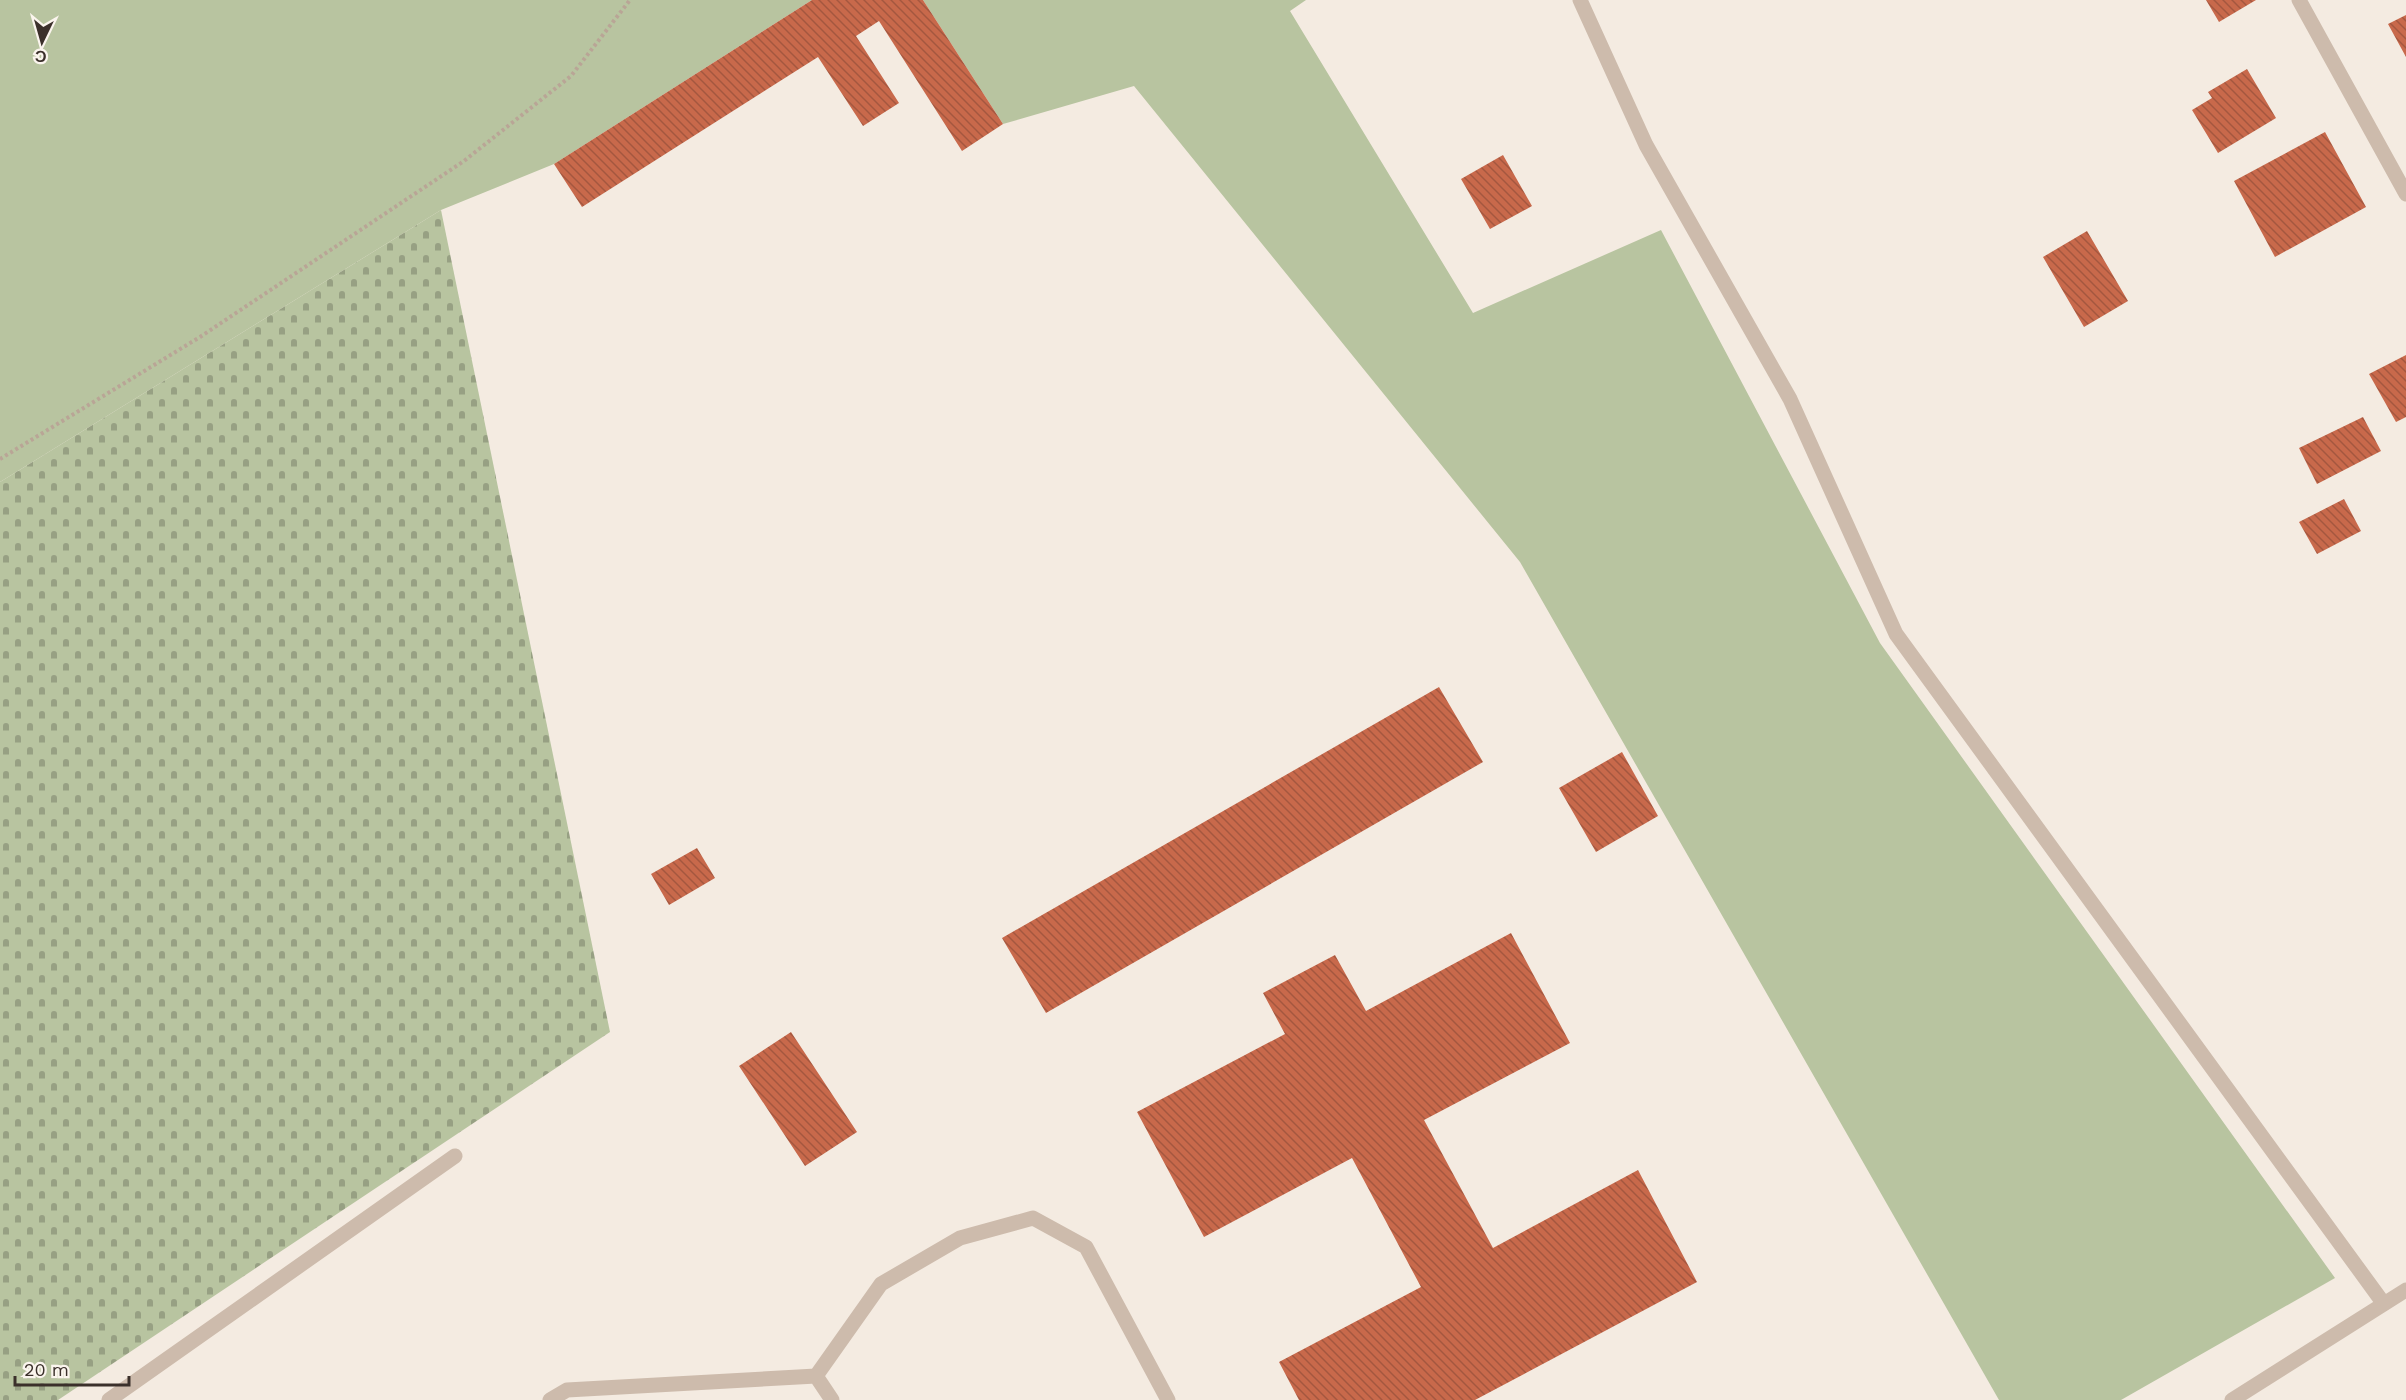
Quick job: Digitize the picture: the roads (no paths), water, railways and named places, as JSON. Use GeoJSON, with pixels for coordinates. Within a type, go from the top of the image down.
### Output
{"type":"FeatureCollection","features":[{"type":"Feature","properties":{"kind":"street"},"geometry":{"type":"LineString","coordinates":[[1580,0],[1646,145],[1790,399],[1896,634],[2384,1304]]}},
{"type":"Feature","properties":{"kind":"street"},"geometry":{"type":"LineString","coordinates":[[2299,0],[2406,194]]}},
{"type":"Feature","properties":{"kind":"street"},"geometry":{"type":"LineString","coordinates":[[110,1400],[455,1156]]}},
{"type":"Feature","properties":{"kind":"street"},"geometry":{"type":"LineString","coordinates":[[816,1376],[881,1284],[960,1238],[1033,1218],[1086,1247],[1168,1400]]}},
{"type":"Feature","properties":{"kind":"street"},"geometry":{"type":"LineString","coordinates":[[2232,1400],[2406,1290]]}},
{"type":"Feature","properties":{"kind":"street"},"geometry":{"type":"LineString","coordinates":[[550,1400],[567,1390],[816,1376]]}},
{"type":"Feature","properties":{"kind":"street"},"geometry":{"type":"LineString","coordinates":[[816,1376],[832,1400]]}}]}
